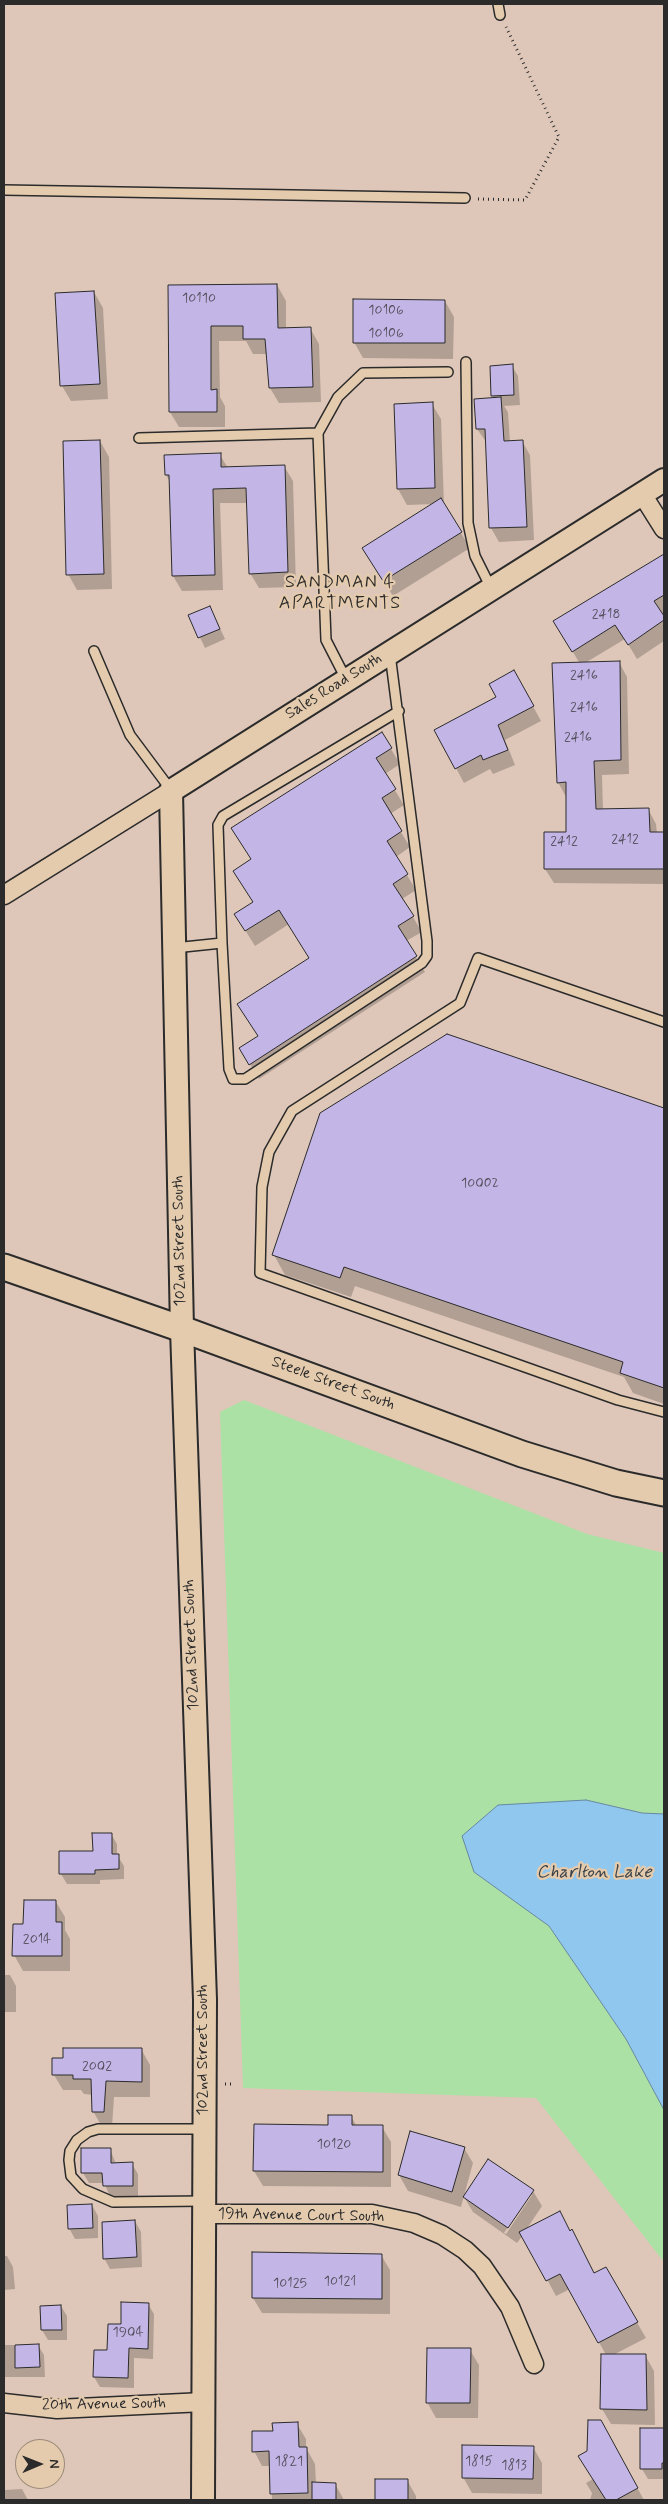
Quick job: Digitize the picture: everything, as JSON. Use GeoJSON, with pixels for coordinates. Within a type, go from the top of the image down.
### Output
{"type":"FeatureCollection","features":[{"type":"Feature","properties":{"kind":"main road","name":"Steele Street South"},"geometry":{"type":"LineString","coordinates":[[4,1267],[182,1329],[522,1454],[609,1480],[664,1493]]}},
{"type":"Feature","properties":{"kind":"street","name":"Sales Road South"},"geometry":{"type":"LineString","coordinates":[[4,895],[664,480]]}},
{"type":"Feature","properties":{"kind":"street"},"geometry":{"type":"LineString","coordinates":[[642,494],[664,529]]}},
{"type":"Feature","properties":{"kind":"street","name":"102nd Street South"},"geometry":{"type":"LineString","coordinates":[[171,791],[182,1329],[205,2002],[203,2500]]}},
{"type":"Feature","properties":{"kind":"street","name":"19th Avenue Court South"},"geometry":{"type":"LineString","coordinates":[[204,2207],[372,2214],[414,2223],[442,2235],[465,2250],[482,2266],[510,2307],[534,2364]]}},
{"type":"Feature","properties":{"kind":"street","name":"20th Avenue South"},"geometry":{"type":"LineString","coordinates":[[4,2403],[57,2409],[204,2402]]}},
{"type":"Feature","properties":{"kind":"lane"},"geometry":{"type":"LineString","coordinates":[[498,4],[500,15]]}},
{"type":"Feature","properties":{"kind":"lane"},"geometry":{"type":"LineString","coordinates":[[4,190],[465,198]]}},
{"type":"Feature","properties":{"kind":"lane"},"geometry":{"type":"LineString","coordinates":[[466,362],[468,523],[475,556],[491,589]]}},
{"type":"Feature","properties":{"kind":"lane"},"geometry":{"type":"LineString","coordinates":[[346,679],[326,640],[318,433],[338,397],[363,373],[448,372]]}},
{"type":"Feature","properties":{"kind":"lane"},"geometry":{"type":"LineString","coordinates":[[139,438],[318,433]]}},
{"type":"Feature","properties":{"kind":"lane"},"geometry":{"type":"LineString","coordinates":[[94,651],[130,735],[171,791]]}},
{"type":"Feature","properties":{"kind":"lane"},"geometry":{"type":"LineString","coordinates":[[390,652],[399,711],[427,941],[427,956],[422,963],[245,1079],[233,1079],[229,1070],[218,825],[223,816],[399,711]]}},
{"type":"Feature","properties":{"kind":"lane"},"geometry":{"type":"LineString","coordinates":[[174,948],[222,943]]}},
{"type":"Feature","properties":{"kind":"lane"},"geometry":{"type":"LineString","coordinates":[[664,1022],[478,958],[460,1003],[292,1111],[268,1152],[262,1187],[260,1272],[618,1400],[664,1412]]}},
{"type":"Feature","properties":{"kind":"lane"},"geometry":{"type":"LineString","coordinates":[[204,2207],[113,2202],[83,2189],[71,2176],[69,2160],[70,2151],[77,2140],[88,2132],[98,2129],[205,2129]]}},
{"type":"Feature","properties":{"kind":"path"},"geometry":{"type":"LineString","coordinates":[[465,198],[525,200],[559,137],[500,15]]}},
{"type":"Feature","properties":{"kind":"green space"},"geometry":{"type":"Polygon","coordinates":[[[244,1400],[587,1534],[664,1553],[664,1814],[642,1813],[586,1800],[474,1872],[549,1926],[626,2039],[664,2110],[664,2262],[536,2098],[243,2088],[220,1412],[244,1400]]]}},
{"type":"Feature","properties":{"kind":"water","name":"Charlton Lake"},"geometry":{"type":"Polygon","coordinates":[[[586,1800],[642,1813],[664,1814],[664,2110],[626,2039],[549,1926],[474,1872],[462,1836],[498,1805],[586,1800]]]}},
{"type":"Feature","properties":{"kind":"building"},"geometry":{"type":"Polygon","coordinates":[[[277,284],[278,328],[311,327],[313,387],[269,388],[265,339],[243,339],[243,326],[211,326],[211,390],[217,389],[217,412],[169,412],[168,285],[277,284]]]}},
{"type":"Feature","properties":{"kind":"building"},"geometry":{"type":"Polygon","coordinates":[[[94,291],[100,384],[60,386],[55,293],[94,291]]]}},
{"type":"Feature","properties":{"kind":"building"},"geometry":{"type":"Polygon","coordinates":[[[353,299],[445,300],[445,343],[353,343],[353,299]]]}},
{"type":"Feature","properties":{"kind":"building"},"geometry":{"type":"Polygon","coordinates":[[[513,364],[514,395],[491,396],[490,366],[513,364]]]}},
{"type":"Feature","properties":{"kind":"building"},"geometry":{"type":"Polygon","coordinates":[[[501,397],[504,441],[523,440],[527,527],[489,528],[485,429],[476,429],[474,399],[501,397]]]}},
{"type":"Feature","properties":{"kind":"building"},"geometry":{"type":"Polygon","coordinates":[[[433,402],[435,488],[397,489],[394,404],[433,402]]]}},
{"type":"Feature","properties":{"kind":"building"},"geometry":{"type":"Polygon","coordinates":[[[100,440],[104,574],[66,575],[63,441],[100,440]]]}},
{"type":"Feature","properties":{"kind":"building"},"geometry":{"type":"Polygon","coordinates":[[[221,453],[221,467],[285,465],[288,572],[249,574],[246,488],[213,489],[215,575],[172,576],[169,475],[165,475],[164,455],[221,453]]]}},
{"type":"Feature","properties":{"kind":"building"},"geometry":{"type":"Polygon","coordinates":[[[441,498],[462,532],[383,581],[362,548],[441,498]]]}},
{"type":"Feature","properties":{"kind":"building"},"geometry":{"type":"Polygon","coordinates":[[[664,554],[664,595],[654,601],[664,616],[664,620],[628,645],[615,625],[572,652],[553,621],[664,554]]]}},
{"type":"Feature","properties":{"kind":"building"},"geometry":{"type":"Polygon","coordinates":[[[210,606],[220,629],[198,638],[188,615],[210,606]]]}},
{"type":"Feature","properties":{"kind":"building"},"geometry":{"type":"Polygon","coordinates":[[[620,661],[621,760],[594,761],[596,809],[649,808],[650,832],[664,832],[664,869],[544,869],[544,832],[566,832],[566,782],[557,783],[552,663],[620,661]]]}},
{"type":"Feature","properties":{"kind":"building"},"geometry":{"type":"Polygon","coordinates":[[[514,670],[534,706],[498,725],[508,750],[483,760],[481,755],[455,769],[434,730],[496,697],[489,684],[514,670]]]}},
{"type":"Feature","properties":{"kind":"building"},"geometry":{"type":"Polygon","coordinates":[[[382,732],[392,748],[376,758],[396,789],[382,798],[402,831],[387,841],[408,874],[393,884],[414,916],[398,926],[417,956],[249,1065],[239,1048],[258,1036],[237,1004],[309,958],[279,910],[245,931],[234,914],[253,902],[233,871],[251,859],[231,828],[382,732]]]}},
{"type":"Feature","properties":{"kind":"building"},"geometry":{"type":"Polygon","coordinates":[[[447,1034],[664,1108],[664,1388],[620,1373],[623,1362],[344,1267],[340,1278],[272,1255],[320,1113],[447,1034]]]}},
{"type":"Feature","properties":{"kind":"building"},"geometry":{"type":"Polygon","coordinates":[[[92,1833],[112,1833],[112,1854],[119,1854],[119,1869],[95,1870],[95,1874],[59,1874],[59,1851],[93,1851],[92,1833]]]}},
{"type":"Feature","properties":{"kind":"building"},"geometry":{"type":"Polygon","coordinates":[[[24,1900],[56,1900],[56,1922],[62,1922],[62,1956],[12,1956],[13,1924],[23,1924],[24,1900]]]}},
{"type":"Feature","properties":{"kind":"building"},"geometry":{"type":"Polygon","coordinates":[[[63,2048],[142,2048],[142,2082],[106,2081],[104,2112],[92,2112],[91,2079],[73,2079],[73,2075],[52,2075],[52,2058],[63,2058],[63,2048]]]}},
{"type":"Feature","properties":{"kind":"building"},"geometry":{"type":"Polygon","coordinates":[[[328,2115],[352,2115],[352,2125],[383,2125],[383,2172],[253,2171],[254,2124],[328,2125],[328,2115]]]}},
{"type":"Feature","properties":{"kind":"building"},"geometry":{"type":"Polygon","coordinates":[[[410,2131],[465,2147],[452,2192],[398,2175],[410,2131]]]}},
{"type":"Feature","properties":{"kind":"building"},"geometry":{"type":"Polygon","coordinates":[[[81,2148],[111,2148],[111,2163],[133,2162],[133,2186],[103,2186],[102,2173],[81,2173],[81,2148]]]}},
{"type":"Feature","properties":{"kind":"building"},"geometry":{"type":"Polygon","coordinates":[[[488,2159],[534,2190],[508,2228],[463,2197],[488,2159]]]}},
{"type":"Feature","properties":{"kind":"building"},"geometry":{"type":"Polygon","coordinates":[[[92,2204],[93,2228],[68,2229],[67,2205],[92,2204]]]}},
{"type":"Feature","properties":{"kind":"building"},"geometry":{"type":"Polygon","coordinates":[[[560,2211],[570,2231],[572,2229],[594,2273],[606,2267],[638,2322],[598,2343],[560,2274],[546,2281],[519,2232],[560,2211]]]}},
{"type":"Feature","properties":{"kind":"building"},"geometry":{"type":"Polygon","coordinates":[[[135,2220],[137,2257],[103,2259],[102,2222],[135,2220]]]}},
{"type":"Feature","properties":{"kind":"building"},"geometry":{"type":"Polygon","coordinates":[[[252,2252],[382,2254],[382,2299],[252,2298],[252,2252]]]}},
{"type":"Feature","properties":{"kind":"building"},"geometry":{"type":"Polygon","coordinates":[[[121,2302],[149,2303],[148,2349],[129,2348],[128,2378],[93,2377],[94,2350],[107,2350],[108,2324],[121,2324],[121,2302]]]}},
{"type":"Feature","properties":{"kind":"building"},"geometry":{"type":"Polygon","coordinates":[[[61,2305],[62,2330],[41,2330],[40,2306],[61,2305]]]}},
{"type":"Feature","properties":{"kind":"building"},"geometry":{"type":"Polygon","coordinates":[[[39,2344],[40,2367],[15,2368],[15,2345],[39,2344]]]}},
{"type":"Feature","properties":{"kind":"building"},"geometry":{"type":"Polygon","coordinates":[[[427,2348],[471,2348],[470,2403],[426,2403],[427,2348]]]}},
{"type":"Feature","properties":{"kind":"building"},"geometry":{"type":"Polygon","coordinates":[[[601,2354],[646,2354],[647,2410],[600,2409],[601,2354]]]}},
{"type":"Feature","properties":{"kind":"building"},"geometry":{"type":"Polygon","coordinates":[[[588,2420],[601,2420],[638,2488],[616,2500],[606,2500],[578,2456],[587,2451],[588,2420]]]}},
{"type":"Feature","properties":{"kind":"building"},"geometry":{"type":"Polygon","coordinates":[[[298,2422],[299,2447],[307,2447],[308,2493],[270,2494],[269,2451],[252,2452],[252,2431],[273,2431],[272,2423],[298,2422]]]}},
{"type":"Feature","properties":{"kind":"building"},"geometry":{"type":"Polygon","coordinates":[[[640,2428],[664,2428],[664,2463],[662,2463],[662,2469],[640,2469],[640,2428]]]}},
{"type":"Feature","properties":{"kind":"building"},"geometry":{"type":"Polygon","coordinates":[[[462,2445],[534,2446],[533,2479],[462,2478],[462,2445]]]}},
{"type":"Feature","properties":{"kind":"building"},"geometry":{"type":"Polygon","coordinates":[[[375,2479],[408,2479],[408,2500],[375,2500],[375,2479]]]}},
{"type":"Feature","properties":{"kind":"building"},"geometry":{"type":"Polygon","coordinates":[[[312,2482],[336,2483],[336,2500],[312,2500],[312,2482]]]}},
{"type":"Feature","properties":{"kind":"district","name":"SANDMAN 4 APARTMENTS"},"geometry":{"type":"Point","coordinates":[340,593]}}]}
